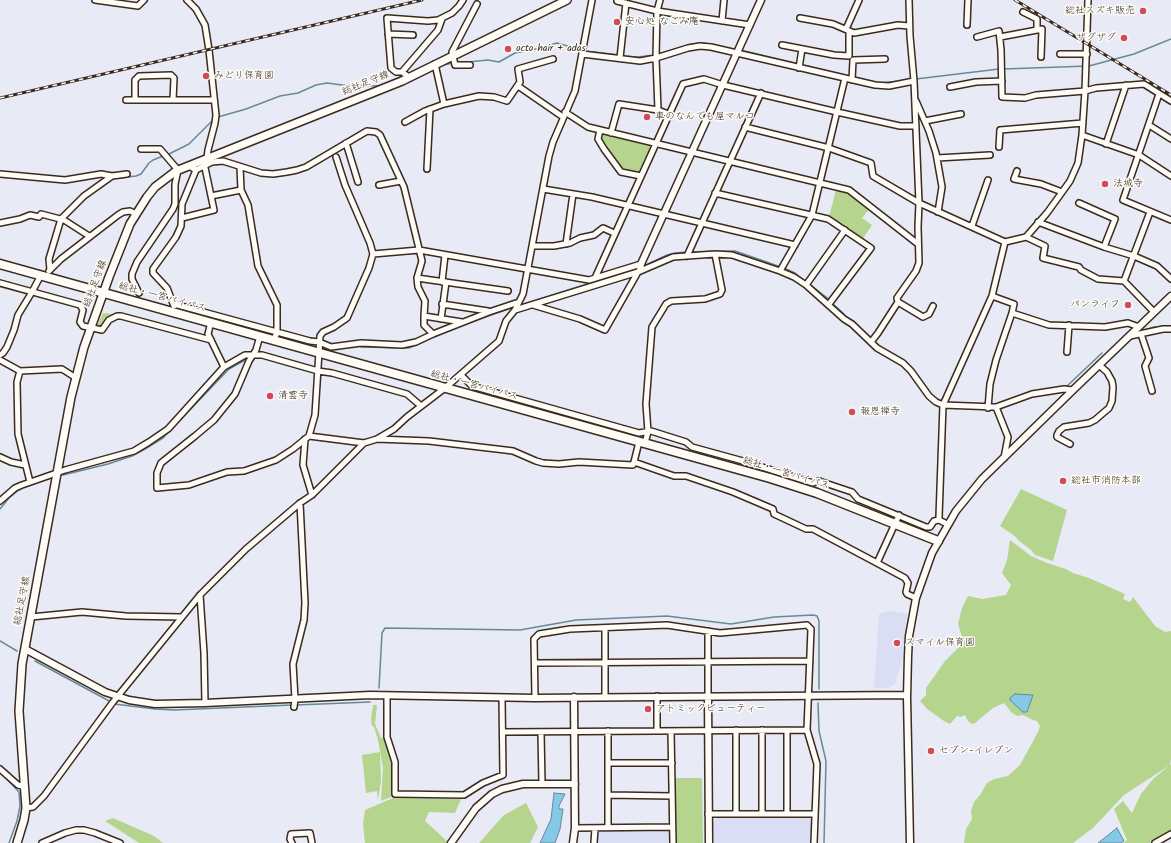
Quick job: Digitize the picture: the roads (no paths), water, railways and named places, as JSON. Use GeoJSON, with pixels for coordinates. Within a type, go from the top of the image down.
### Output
{"type":"FeatureCollection","features":[{"type":"Feature","properties":{"kind":"highway","name":"総社・一宮バイパス"},"geometry":{"type":"LineString","coordinates":[[0,264],[46,274],[104,292],[174,308],[211,322],[318,353],[770,478],[810,491],[938,541]]}},
{"type":"Feature","properties":{"kind":"main road","name":"総社足守線"},"geometry":{"type":"LineString","coordinates":[[17,843],[26,808],[19,702],[20,682],[76,378],[91,328],[130,224],[147,197],[155,187],[178,170],[205,161],[409,77],[567,0]]}},
{"type":"Feature","properties":{"kind":"street"},"geometry":{"type":"LineString","coordinates":[[95,0],[138,6],[144,0]]}},
{"type":"Feature","properties":{"kind":"street"},"geometry":{"type":"LineString","coordinates":[[182,218],[214,210],[205,161],[216,115],[209,50],[205,25],[196,9],[187,0]]}},
{"type":"Feature","properties":{"kind":"street"},"geometry":{"type":"LineString","coordinates":[[409,77],[402,72],[396,72],[390,68],[387,18],[428,21],[442,19],[452,13],[463,0]]}},
{"type":"Feature","properties":{"kind":"street"},"geometry":{"type":"LineString","coordinates":[[260,336],[235,394],[214,420],[161,463],[157,473],[157,488],[189,485],[227,472],[244,471],[276,460],[293,449],[307,437],[364,443],[376,439],[394,429],[445,388],[499,341],[506,321],[524,294],[549,156],[574,91],[592,0]]}},
{"type":"Feature","properties":{"kind":"street"},"geometry":{"type":"LineString","coordinates":[[617,0],[657,11],[750,24]]}},
{"type":"Feature","properties":{"kind":"street"},"geometry":{"type":"LineString","coordinates":[[658,110],[656,58],[657,11],[660,0]]}},
{"type":"Feature","properties":{"kind":"street"},"geometry":{"type":"LineString","coordinates":[[722,21],[724,0]]}},
{"type":"Feature","properties":{"kind":"street"},"geometry":{"type":"LineString","coordinates":[[533,305],[580,319],[605,330],[640,268],[761,0]]}},
{"type":"Feature","properties":{"kind":"street"},"geometry":{"type":"LineString","coordinates":[[782,45],[834,55],[849,56],[848,30],[859,0]]}},
{"type":"Feature","properties":{"kind":"street"},"geometry":{"type":"LineString","coordinates":[[871,342],[898,302],[897,298],[916,271],[919,263],[919,204],[915,98],[909,26],[909,0]]}},
{"type":"Feature","properties":{"kind":"street"},"geometry":{"type":"LineString","coordinates":[[967,25],[968,0]]}},
{"type":"Feature","properties":{"kind":"street"},"geometry":{"type":"LineString","coordinates":[[745,127],[828,148],[871,163],[873,176],[919,204],[972,226],[1005,242],[1026,237],[1047,213],[1070,181],[1078,163],[1082,135],[1085,91],[1088,0]]}},
{"type":"Feature","properties":{"kind":"street"},"geometry":{"type":"LineString","coordinates":[[620,58],[626,3]]}},
{"type":"Feature","properties":{"kind":"street"},"geometry":{"type":"LineString","coordinates":[[470,65],[455,65],[452,52],[477,4]]}},
{"type":"Feature","properties":{"kind":"street"},"geometry":{"type":"LineString","coordinates":[[1023,12],[1037,19],[1037,30]]}},
{"type":"Feature","properties":{"kind":"street"},"geometry":{"type":"LineString","coordinates":[[800,18],[832,24],[854,33],[898,25],[909,26]]}},
{"type":"Feature","properties":{"kind":"street"},"geometry":{"type":"LineString","coordinates":[[402,72],[438,30],[442,19]]}},
{"type":"Feature","properties":{"kind":"street"},"geometry":{"type":"LineString","coordinates":[[1000,37],[1042,29],[1041,57]]}},
{"type":"Feature","properties":{"kind":"street"},"geometry":{"type":"LineString","coordinates":[[977,37],[999,30],[1002,97],[1024,98],[1036,94],[1085,91],[1096,88],[1144,84],[1171,101]]}},
{"type":"Feature","properties":{"kind":"street"},"geometry":{"type":"LineString","coordinates":[[388,34],[413,35]]}},
{"type":"Feature","properties":{"kind":"street"},"geometry":{"type":"LineString","coordinates":[[582,54],[640,61],[700,46],[738,51],[799,68],[882,86],[914,80]]}},
{"type":"Feature","properties":{"kind":"street"},"geometry":{"type":"LineString","coordinates":[[799,68],[802,49]]}},
{"type":"Feature","properties":{"kind":"street"},"geometry":{"type":"LineString","coordinates":[[1060,54],[1087,54]]}},
{"type":"Feature","properties":{"kind":"street"},"geometry":{"type":"LineString","coordinates":[[405,122],[444,104],[479,96],[494,97],[507,101],[520,82],[518,69],[553,59]]}},
{"type":"Feature","properties":{"kind":"street"},"geometry":{"type":"LineString","coordinates":[[852,80],[852,60],[885,59]]}},
{"type":"Feature","properties":{"kind":"street"},"geometry":{"type":"LineString","coordinates":[[435,64],[444,104]]}},
{"type":"Feature","properties":{"kind":"street"},"geometry":{"type":"LineString","coordinates":[[135,100],[135,80],[139,76],[171,75],[174,78],[173,100]]}},
{"type":"Feature","properties":{"kind":"street"},"geometry":{"type":"LineString","coordinates":[[782,268],[812,216],[845,78]]}},
{"type":"Feature","properties":{"kind":"street"},"geometry":{"type":"LineString","coordinates":[[595,278],[614,233],[683,84],[704,79],[723,85],[900,126],[916,126]]}},
{"type":"Feature","properties":{"kind":"street"},"geometry":{"type":"LineString","coordinates":[[950,87],[976,82],[1002,81]]}},
{"type":"Feature","properties":{"kind":"street"},"geometry":{"type":"LineString","coordinates":[[1106,144],[1126,85]]}},
{"type":"Feature","properties":{"kind":"street"},"geometry":{"type":"LineString","coordinates":[[518,86],[588,127],[849,190],[918,244]]}},
{"type":"Feature","properties":{"kind":"street"},"geometry":{"type":"LineString","coordinates":[[688,253],[760,93]]}},
{"type":"Feature","properties":{"kind":"street"},"geometry":{"type":"LineString","coordinates":[[1159,94],[1123,200],[1171,220]]}},
{"type":"Feature","properties":{"kind":"street"},"geometry":{"type":"LineString","coordinates":[[915,98],[925,121],[937,158],[942,187],[938,212]]}},
{"type":"Feature","properties":{"kind":"street"},"geometry":{"type":"LineString","coordinates":[[126,100],[214,100]]}},
{"type":"Feature","properties":{"kind":"street"},"geometry":{"type":"LineString","coordinates":[[610,133],[619,104],[658,110],[668,114]]}},
{"type":"Feature","properties":{"kind":"street"},"geometry":{"type":"LineString","coordinates":[[427,169],[430,110]]}},
{"type":"Feature","properties":{"kind":"street"},"geometry":{"type":"LineString","coordinates":[[925,121],[961,114]]}},
{"type":"Feature","properties":{"kind":"street"},"geometry":{"type":"LineString","coordinates":[[999,148],[1000,130],[1083,123]]}},
{"type":"Feature","properties":{"kind":"street"},"geometry":{"type":"LineString","coordinates":[[1149,125],[1171,139]]}},
{"type":"Feature","properties":{"kind":"street"},"geometry":{"type":"LineString","coordinates":[[600,130],[598,139],[621,172],[641,176]]}},
{"type":"Feature","properties":{"kind":"street"},"geometry":{"type":"LineString","coordinates":[[205,161],[223,161],[261,173],[273,174],[297,170],[366,131],[376,132],[380,135],[404,187],[422,261],[418,278],[418,287],[425,301],[424,325],[433,334]]}},
{"type":"Feature","properties":{"kind":"street"},"geometry":{"type":"LineString","coordinates":[[1082,135],[1139,156],[1171,176]]}},
{"type":"Feature","properties":{"kind":"street"},"geometry":{"type":"LineString","coordinates":[[346,143],[358,182]]}},
{"type":"Feature","properties":{"kind":"street"},"geometry":{"type":"LineString","coordinates":[[139,293],[132,279],[132,274],[138,262],[173,209],[175,204],[175,184],[178,170],[160,149],[141,149]]}},
{"type":"Feature","properties":{"kind":"street"},"geometry":{"type":"LineString","coordinates":[[937,158],[990,155]]}},
{"type":"Feature","properties":{"kind":"street"},"geometry":{"type":"LineString","coordinates":[[312,495],[303,465],[307,437],[314,415],[320,336],[323,332],[334,327],[347,318],[369,268],[373,254],[370,243],[345,185],[336,157]]}},
{"type":"Feature","properties":{"kind":"street"},"geometry":{"type":"LineString","coordinates":[[205,161],[196,170],[182,204],[181,226],[176,237],[153,268],[153,273],[167,288],[174,308],[319,342],[330,347],[361,343],[402,345],[416,342],[489,312],[517,306],[533,305],[688,253],[738,256],[782,268],[794,278],[807,284],[830,302],[844,319],[852,324],[871,342],[881,350],[903,363],[929,396],[936,402],[943,405],[988,406],[996,408],[1032,394],[1064,389],[1073,390]]}},
{"type":"Feature","properties":{"kind":"street"},"geometry":{"type":"LineString","coordinates":[[189,166],[196,170]]}},
{"type":"Feature","properties":{"kind":"street"},"geometry":{"type":"LineString","coordinates":[[240,167],[242,190],[248,205],[258,266],[278,305],[277,332],[274,340]]}},
{"type":"Feature","properties":{"kind":"street"},"geometry":{"type":"LineString","coordinates":[[1016,171],[1014,179],[1040,184],[1062,192]]}},
{"type":"Feature","properties":{"kind":"street"},"geometry":{"type":"LineString","coordinates":[[0,174],[65,180],[101,174],[112,176],[127,174]]}},
{"type":"Feature","properties":{"kind":"street"},"geometry":{"type":"LineString","coordinates":[[46,274],[61,220],[84,196],[112,176]]}},
{"type":"Feature","properties":{"kind":"street"},"geometry":{"type":"LineString","coordinates":[[972,226],[988,180]]}},
{"type":"Feature","properties":{"kind":"street"},"geometry":{"type":"LineString","coordinates":[[379,185],[401,182]]}},
{"type":"Feature","properties":{"kind":"street"},"geometry":{"type":"LineString","coordinates":[[543,189],[664,214],[795,245]]}},
{"type":"Feature","properties":{"kind":"street"},"geometry":{"type":"LineString","coordinates":[[211,196],[242,190]]}},
{"type":"Feature","properties":{"kind":"street"},"geometry":{"type":"LineString","coordinates":[[715,193],[828,219],[871,248],[830,302]]}},
{"type":"Feature","properties":{"kind":"street"},"geometry":{"type":"LineString","coordinates":[[566,244],[573,194]]}},
{"type":"Feature","properties":{"kind":"street"},"geometry":{"type":"LineString","coordinates":[[1079,203],[1115,219],[1104,247]]}},
{"type":"Feature","properties":{"kind":"street"},"geometry":{"type":"LineString","coordinates":[[0,355],[7,347],[18,315],[32,292],[46,274],[61,259],[89,236],[123,212],[130,210],[136,214]]}},
{"type":"Feature","properties":{"kind":"street"},"geometry":{"type":"LineString","coordinates":[[1124,281],[1150,212]]}},
{"type":"Feature","properties":{"kind":"street"},"geometry":{"type":"LineString","coordinates":[[0,223],[20,219],[30,215],[39,217],[41,214],[61,220],[89,236]]}},
{"type":"Feature","properties":{"kind":"street"},"geometry":{"type":"LineString","coordinates":[[1038,222],[1104,247],[1134,256],[1157,266],[1171,279]]}},
{"type":"Feature","properties":{"kind":"street"},"geometry":{"type":"LineString","coordinates":[[532,246],[554,246],[566,244],[594,234],[603,228],[614,233]]}},
{"type":"Feature","properties":{"kind":"street"},"geometry":{"type":"LineString","coordinates":[[807,284],[845,230]]}},
{"type":"Feature","properties":{"kind":"street"},"geometry":{"type":"LineString","coordinates":[[1026,237],[1045,246],[1043,258],[1079,267],[1081,270],[1098,280],[1124,281],[1154,312]]}},
{"type":"Feature","properties":{"kind":"street"},"geometry":{"type":"LineString","coordinates":[[939,520],[940,450],[944,417],[943,405],[992,296],[1005,242]]}},
{"type":"Feature","properties":{"kind":"street"},"geometry":{"type":"LineString","coordinates":[[373,254],[419,250],[589,280],[640,268]]}},
{"type":"Feature","properties":{"kind":"street"},"geometry":{"type":"LineString","coordinates":[[376,439],[429,441],[513,451],[543,463],[559,464],[579,462],[633,465],[642,442],[648,432],[646,404],[652,327],[666,304],[672,301],[705,299],[720,294],[722,290],[715,254]]}},
{"type":"Feature","properties":{"kind":"street"},"geometry":{"type":"LineString","coordinates":[[441,319],[445,255]]}},
{"type":"Feature","properties":{"kind":"street"},"geometry":{"type":"LineString","coordinates":[[418,278],[508,291]]}},
{"type":"Feature","properties":{"kind":"street"},"geometry":{"type":"LineString","coordinates":[[0,283],[80,305],[83,310],[80,324],[91,328],[102,330],[109,320],[117,316],[121,316],[211,340]]}},
{"type":"Feature","properties":{"kind":"street"},"geometry":{"type":"LineString","coordinates":[[988,406],[990,384],[996,360],[1014,304],[992,296]]}},
{"type":"Feature","properties":{"kind":"street"},"geometry":{"type":"LineString","coordinates":[[1140,331],[1154,312],[1171,296]]}},
{"type":"Feature","properties":{"kind":"street"},"geometry":{"type":"LineString","coordinates":[[898,302],[923,317],[929,314],[933,306]]}},
{"type":"Feature","properties":{"kind":"street"},"geometry":{"type":"LineString","coordinates":[[442,304],[489,312]]}},
{"type":"Feature","properties":{"kind":"street"},"geometry":{"type":"LineString","coordinates":[[1012,313],[1049,324],[1104,327],[1128,323],[1140,331],[1149,358],[1145,366],[1152,391]]}},
{"type":"Feature","properties":{"kind":"street"},"geometry":{"type":"LineString","coordinates":[[424,316],[463,322]]}},
{"type":"Feature","properties":{"kind":"street"},"geometry":{"type":"LineString","coordinates":[[211,322],[208,334],[224,367]]}},
{"type":"Feature","properties":{"kind":"street"},"geometry":{"type":"LineString","coordinates":[[1067,352],[1069,325]]}},
{"type":"Feature","properties":{"kind":"street"},"geometry":{"type":"LineString","coordinates":[[910,843],[907,695],[909,636],[916,598],[925,569],[938,541],[947,524],[971,492],[1073,390],[1130,336],[1140,331],[1171,329]]}},
{"type":"Feature","properties":{"kind":"street"},"geometry":{"type":"LineString","coordinates":[[0,500],[14,488],[30,482],[58,472],[134,451],[168,430],[224,367],[245,355],[262,355],[407,394],[421,406]]}},
{"type":"Feature","properties":{"kind":"street"},"geometry":{"type":"LineString","coordinates":[[0,360],[20,371],[62,369],[76,378]]}},
{"type":"Feature","properties":{"kind":"street"},"geometry":{"type":"LineString","coordinates":[[1070,444],[1057,437],[1056,435],[1059,431],[1064,427],[1089,423],[1096,420],[1109,408],[1112,401],[1114,393],[1112,381],[1107,372],[1099,365]]}},
{"type":"Feature","properties":{"kind":"street"},"geometry":{"type":"LineString","coordinates":[[20,371],[17,382],[18,434],[30,482]]}},
{"type":"Feature","properties":{"kind":"street"},"geometry":{"type":"LineString","coordinates":[[460,374],[472,386],[639,433],[651,431],[686,442],[692,447],[813,483],[820,481],[852,492],[858,499],[928,527],[934,521],[939,520],[947,524]]}},
{"type":"Feature","properties":{"kind":"street"},"geometry":{"type":"LineString","coordinates":[[996,408],[1008,437],[1004,458]]}},
{"type":"Feature","properties":{"kind":"street"},"geometry":{"type":"LineString","coordinates":[[26,808],[33,807],[44,796],[112,703],[181,616],[200,595],[246,549],[300,503],[312,495],[364,443]]}},
{"type":"Feature","properties":{"kind":"street"},"geometry":{"type":"LineString","coordinates":[[0,457],[25,465]]}},
{"type":"Feature","properties":{"kind":"street"},"geometry":{"type":"LineString","coordinates":[[634,462],[674,476],[686,476],[733,492],[773,509],[774,514],[806,530],[813,529],[905,578],[908,583],[907,594],[916,598]]}},
{"type":"Feature","properties":{"kind":"street"},"geometry":{"type":"LineString","coordinates":[[294,703],[293,664],[304,620],[305,603],[300,503]]}},
{"type":"Feature","properties":{"kind":"street"},"geometry":{"type":"LineString","coordinates":[[877,563],[899,515]]}},
{"type":"Feature","properties":{"kind":"street"},"geometry":{"type":"LineString","coordinates":[[200,595],[204,653],[204,704]]}},
{"type":"Feature","properties":{"kind":"street"},"geometry":{"type":"LineString","coordinates":[[31,617],[82,612],[126,616],[181,616]]}},
{"type":"Feature","properties":{"kind":"street"},"geometry":{"type":"LineString","coordinates":[[535,698],[534,639],[539,634],[570,629],[668,625],[720,633],[807,625],[811,629],[807,730],[817,764],[814,843]]}},
{"type":"Feature","properties":{"kind":"street"},"geometry":{"type":"LineString","coordinates":[[605,628],[605,697]]}},
{"type":"Feature","properties":{"kind":"street"},"geometry":{"type":"LineString","coordinates":[[708,631],[709,843]]}},
{"type":"Feature","properties":{"kind":"street"},"geometry":{"type":"LineString","coordinates":[[25,649],[92,686],[118,697],[155,704],[294,703],[370,696],[535,698],[907,695]]}},
{"type":"Feature","properties":{"kind":"street"},"geometry":{"type":"LineString","coordinates":[[535,663],[810,661]]}},
{"type":"Feature","properties":{"kind":"street"},"geometry":{"type":"LineString","coordinates":[[387,696],[387,737],[395,762],[395,794],[464,795],[483,783],[503,775],[502,698]]}},
{"type":"Feature","properties":{"kind":"street"},"geometry":{"type":"LineString","coordinates":[[657,696],[658,731]]}},
{"type":"Feature","properties":{"kind":"street"},"geometry":{"type":"LineString","coordinates":[[573,843],[575,828],[574,697]]}},
{"type":"Feature","properties":{"kind":"street"},"geometry":{"type":"LineString","coordinates":[[736,730],[736,814]]}},
{"type":"Feature","properties":{"kind":"street"},"geometry":{"type":"LineString","coordinates":[[762,730],[762,814]]}},
{"type":"Feature","properties":{"kind":"street"},"geometry":{"type":"LineString","coordinates":[[787,730],[787,814]]}},
{"type":"Feature","properties":{"kind":"street"},"geometry":{"type":"LineString","coordinates":[[503,732],[807,730]]}},
{"type":"Feature","properties":{"kind":"street"},"geometry":{"type":"LineString","coordinates":[[608,731],[608,827]]}},
{"type":"Feature","properties":{"kind":"street"},"geometry":{"type":"LineString","coordinates":[[671,731],[672,843]]}},
{"type":"Feature","properties":{"kind":"street"},"geometry":{"type":"LineString","coordinates":[[541,732],[542,784]]}},
{"type":"Feature","properties":{"kind":"street"},"geometry":{"type":"LineString","coordinates":[[608,763],[672,763]]}},
{"type":"Feature","properties":{"kind":"street"},"geometry":{"type":"LineString","coordinates":[[0,770],[18,785],[25,787]]}},
{"type":"Feature","properties":{"kind":"street"},"geometry":{"type":"LineString","coordinates":[[451,843],[476,808],[492,794],[502,789],[516,785],[575,784]]}},
{"type":"Feature","properties":{"kind":"street"},"geometry":{"type":"LineString","coordinates":[[608,795],[672,796]]}},
{"type":"Feature","properties":{"kind":"street"},"geometry":{"type":"LineString","coordinates":[[708,814],[815,814]]}},
{"type":"Feature","properties":{"kind":"street"},"geometry":{"type":"LineString","coordinates":[[575,828],[672,827]]}},
{"type":"Feature","properties":{"kind":"street"},"geometry":{"type":"LineString","coordinates":[[594,843],[595,828]]}},
{"type":"Feature","properties":{"kind":"street"},"geometry":{"type":"LineString","coordinates":[[42,843],[64,833],[84,830],[120,843]]}},
{"type":"Feature","properties":{"kind":"street"},"geometry":{"type":"LineString","coordinates":[[292,843],[290,839],[291,834],[310,833],[312,843]]}},
{"type":"Feature","properties":{"kind":"street"},"geometry":{"type":"LineString","coordinates":[[1155,843],[1171,834]]}},
{"type":"Feature","properties":{"kind":"water"},"geometry":{"type":"Polygon","coordinates":[[[1015,694],[1033,695],[1027,712],[1023,712],[1010,700],[1010,698],[1015,694]]]}},
{"type":"Feature","properties":{"kind":"water"},"geometry":{"type":"Polygon","coordinates":[[[554,793],[565,794],[559,806],[559,809],[563,809],[560,829],[555,843],[540,843],[551,819],[554,793]]]}},
{"type":"Feature","properties":{"kind":"water"},"geometry":{"type":"Polygon","coordinates":[[[1117,828],[1124,841],[1121,843],[1098,843],[1117,828]]]}},
{"type":"Feature","properties":{"kind":"waterway"},"geometry":{"type":"LineString","coordinates":[[1003,69],[1089,66],[1134,54],[1171,39]]}},
{"type":"Feature","properties":{"kind":"waterway"},"geometry":{"type":"LineString","coordinates":[[458,63],[488,60],[499,62],[515,53],[557,43],[581,50]]}},
{"type":"Feature","properties":{"kind":"waterway"},"geometry":{"type":"LineString","coordinates":[[658,54],[692,44],[704,43],[736,50]]}},
{"type":"Feature","properties":{"kind":"waterway"},"geometry":{"type":"LineString","coordinates":[[740,50],[878,83],[902,81]]}},
{"type":"Feature","properties":{"kind":"waterway"},"geometry":{"type":"LineString","coordinates":[[585,51],[619,55]]}},
{"type":"Feature","properties":{"kind":"waterway"},"geometry":{"type":"LineString","coordinates":[[622,56],[638,57],[654,55]]}},
{"type":"Feature","properties":{"kind":"waterway"},"geometry":{"type":"LineString","coordinates":[[443,65],[453,63]]}},
{"type":"Feature","properties":{"kind":"waterway"},"geometry":{"type":"LineString","coordinates":[[916,79],[999,69]]}},
{"type":"Feature","properties":{"kind":"waterway"},"geometry":{"type":"LineString","coordinates":[[218,117],[246,109],[280,96],[298,93],[316,85],[327,83],[381,86],[402,76],[403,77]]}},
{"type":"Feature","properties":{"kind":"waterway"},"geometry":{"type":"LineString","coordinates":[[167,155],[189,144],[214,119]]}},
{"type":"Feature","properties":{"kind":"waterway"},"geometry":{"type":"LineString","coordinates":[[112,179],[141,174],[149,163],[163,156]]}},
{"type":"Feature","properties":{"kind":"waterway"},"geometry":{"type":"LineString","coordinates":[[0,177],[7,177]]}},
{"type":"Feature","properties":{"kind":"waterway"},"geometry":{"type":"LineString","coordinates":[[691,252],[735,251],[781,267]]}},
{"type":"Feature","properties":{"kind":"waterway"},"geometry":{"type":"LineString","coordinates":[[644,266],[667,255],[687,252]]}},
{"type":"Feature","properties":{"kind":"waterway"},"geometry":{"type":"LineString","coordinates":[[520,305],[638,268]]}},
{"type":"Feature","properties":{"kind":"waterway"},"geometry":{"type":"LineString","coordinates":[[784,268],[795,273],[806,282]]}},
{"type":"Feature","properties":{"kind":"waterway"},"geometry":{"type":"LineString","coordinates":[[809,284],[830,300]]}},
{"type":"Feature","properties":{"kind":"waterway"},"geometry":{"type":"LineString","coordinates":[[832,303],[844,314]]}},
{"type":"Feature","properties":{"kind":"waterway"},"geometry":{"type":"LineString","coordinates":[[471,322],[514,307]]}},
{"type":"Feature","properties":{"kind":"waterway"},"geometry":{"type":"LineString","coordinates":[[361,347],[409,348],[461,325]]}},
{"type":"Feature","properties":{"kind":"waterway"},"geometry":{"type":"LineString","coordinates":[[1146,330],[1154,327],[1171,327]]}},
{"type":"Feature","properties":{"kind":"waterway"},"geometry":{"type":"LineString","coordinates":[[1059,387],[1067,386],[1102,353]]}},
{"type":"Feature","properties":{"kind":"waterway"},"geometry":{"type":"LineString","coordinates":[[63,475],[108,464],[132,456],[163,438],[229,369],[247,359]]}},
{"type":"Feature","properties":{"kind":"waterway"},"geometry":{"type":"LineString","coordinates":[[0,509],[9,498],[20,489]]}},
{"type":"Feature","properties":{"kind":"waterway"},"geometry":{"type":"LineString","coordinates":[[379,688],[382,633],[385,628],[520,630],[576,620],[667,616],[731,624],[774,617],[813,615],[817,616],[819,621],[819,689]]}},
{"type":"Feature","properties":{"kind":"waterway"},"geometry":{"type":"LineString","coordinates":[[0,641],[17,651]]}},
{"type":"Feature","properties":{"kind":"waterway"},"geometry":{"type":"LineString","coordinates":[[35,661],[111,702]]}},
{"type":"Feature","properties":{"kind":"waterway"},"geometry":{"type":"LineString","coordinates":[[296,705],[370,702]]}},
{"type":"Feature","properties":{"kind":"waterway"},"geometry":{"type":"LineString","coordinates":[[818,703],[819,731],[826,761],[824,843]]}},
{"type":"Feature","properties":{"kind":"waterway"},"geometry":{"type":"LineString","coordinates":[[114,704],[174,710],[292,705]]}},
{"type":"Feature","properties":{"kind":"waterway"},"geometry":{"type":"LineString","coordinates":[[5,777],[19,792],[20,806],[17,821],[9,843]]}},
{"type":"Feature","properties":{"kind":"railway"},"geometry":{"type":"LineString","coordinates":[[0,98],[422,0]]}},
{"type":"Feature","properties":{"kind":"railway"},"geometry":{"type":"LineString","coordinates":[[1015,0],[1171,95]]}},
{"type":"Feature","properties":{"kind":"place","name":"総社スズキ販売"},"geometry":{"type":"Point","coordinates":[1143,11]}},
{"type":"Feature","properties":{"kind":"place","name":"安心処 なごみ庵"},"geometry":{"type":"Point","coordinates":[617,22]}},
{"type":"Feature","properties":{"kind":"place","name":"ザグザグ"},"geometry":{"type":"Point","coordinates":[1124,38]}},
{"type":"Feature","properties":{"kind":"place","name":"octo hair + adas"},"geometry":{"type":"Point","coordinates":[508,49]}},
{"type":"Feature","properties":{"kind":"place","name":"みどり保育園"},"geometry":{"type":"Point","coordinates":[206,76]}},
{"type":"Feature","properties":{"kind":"place","name":"車のなんでも屋マルコ"},"geometry":{"type":"Point","coordinates":[647,117]}},
{"type":"Feature","properties":{"kind":"place","name":"法城寺"},"geometry":{"type":"Point","coordinates":[1105,184]}},
{"type":"Feature","properties":{"kind":"place","name":"パンライフ"},"geometry":{"type":"Point","coordinates":[1128,305]}},
{"type":"Feature","properties":{"kind":"place","name":"清雲寺"},"geometry":{"type":"Point","coordinates":[270,396]}},
{"type":"Feature","properties":{"kind":"place","name":"報恩禅寺"},"geometry":{"type":"Point","coordinates":[852,412]}},
{"type":"Feature","properties":{"kind":"place","name":"総社市消防本部"},"geometry":{"type":"Point","coordinates":[1063,481]}},
{"type":"Feature","properties":{"kind":"place","name":"スマイル保育園"},"geometry":{"type":"Point","coordinates":[897,643]}},
{"type":"Feature","properties":{"kind":"place","name":"アトミックビューティー"},"geometry":{"type":"Point","coordinates":[648,709]}},
{"type":"Feature","properties":{"kind":"place","name":"セブン-イレブン"},"geometry":{"type":"Point","coordinates":[931,751]}}]}
